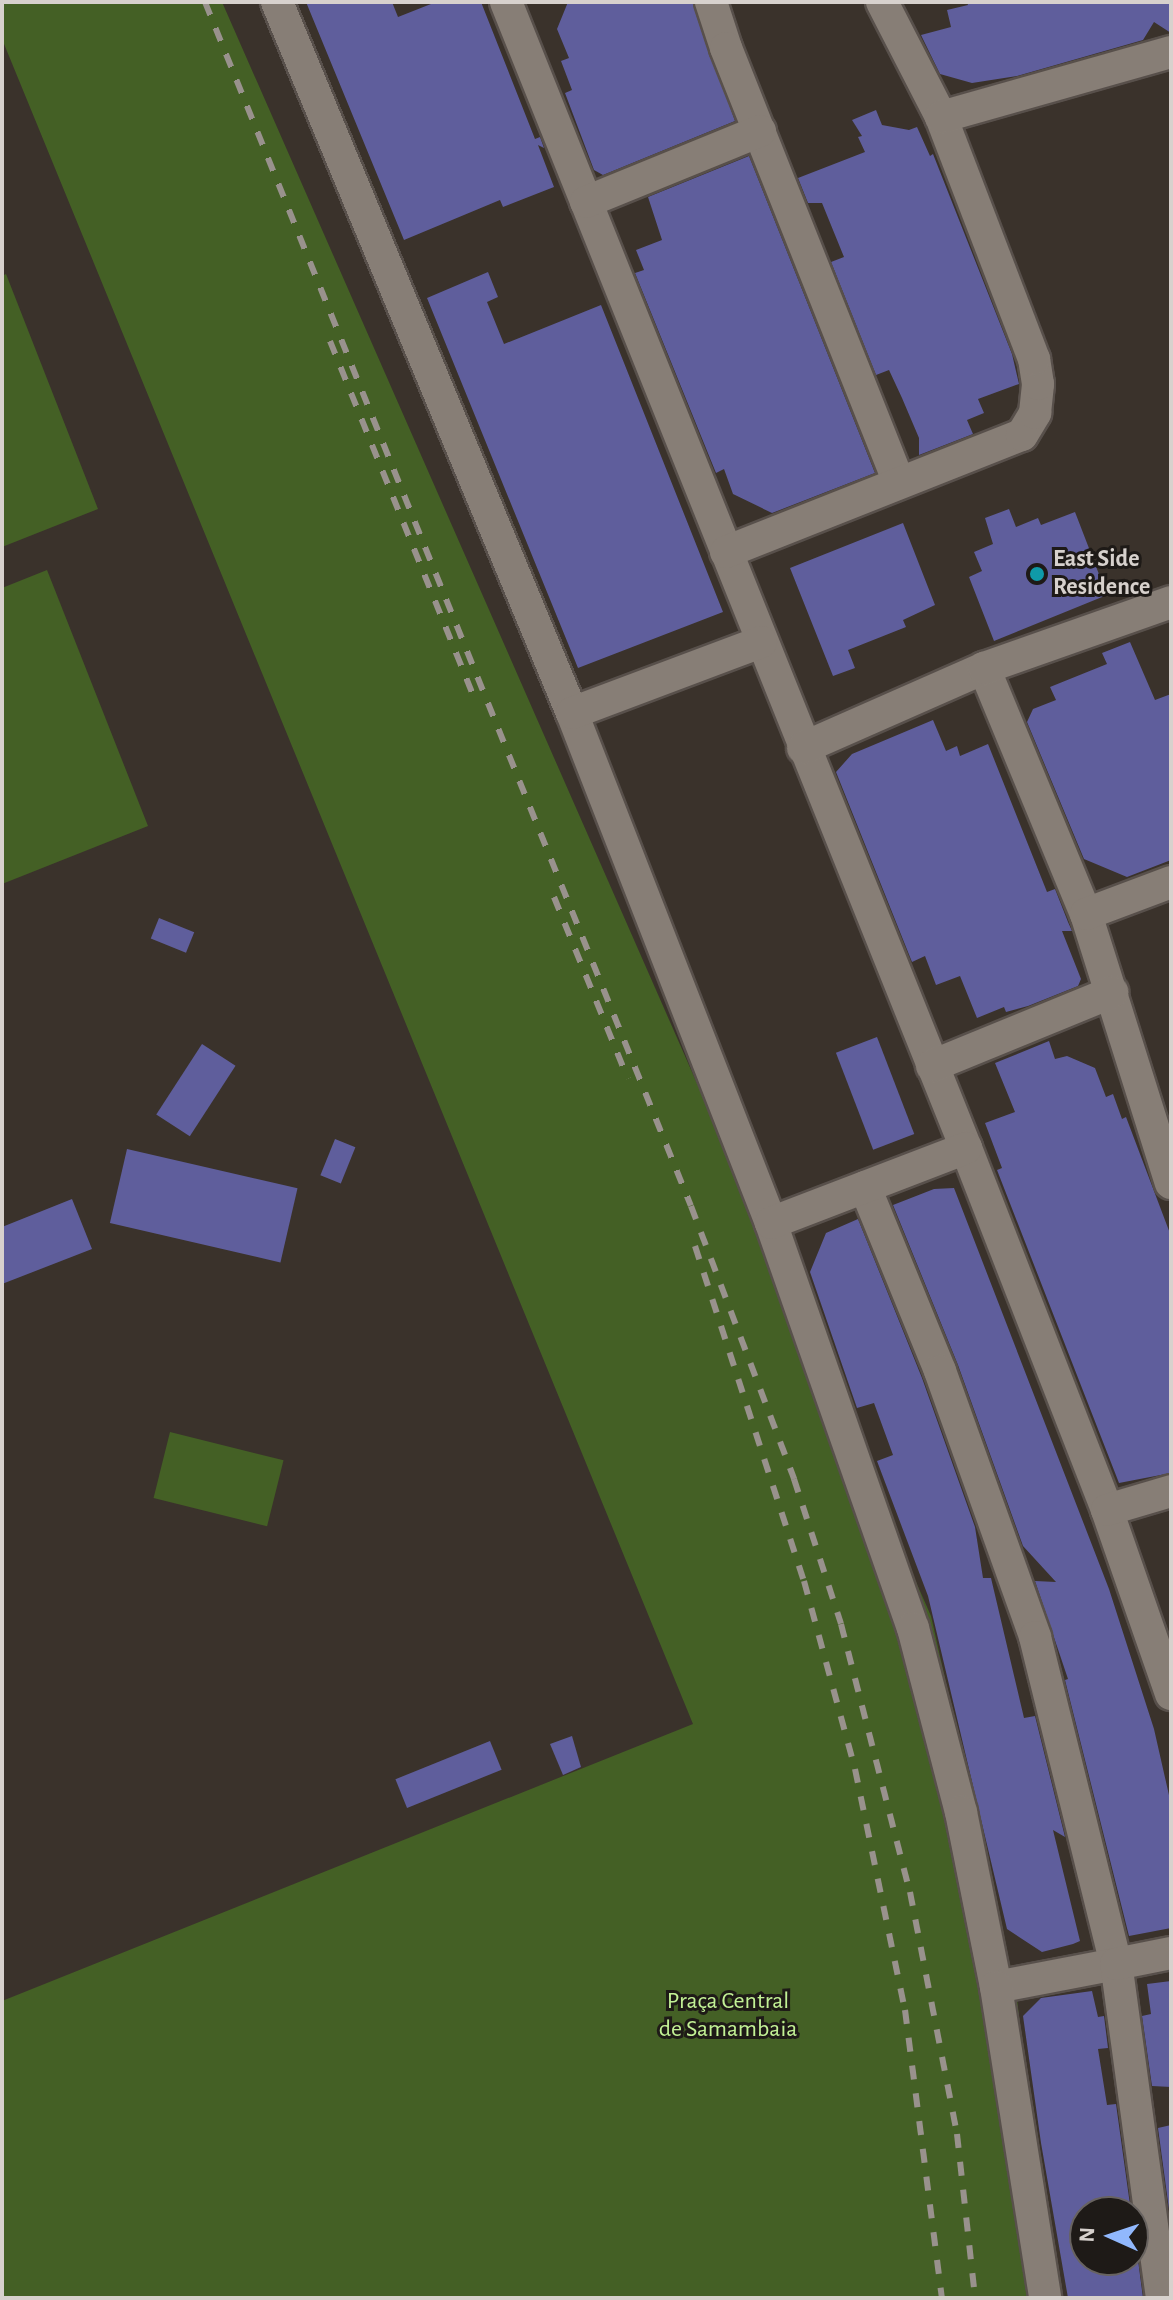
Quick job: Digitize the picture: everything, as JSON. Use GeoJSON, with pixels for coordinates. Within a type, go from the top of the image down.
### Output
{"type":"FeatureCollection","features":[{"type":"Feature","properties":{"kind":"street"},"geometry":{"type":"LineString","coordinates":[[277,2],[572,713],[771,1223],[913,1628],[961,1812],[996,1987],[1045,2298]]}},
{"type":"Feature","properties":{"kind":"street"},"geometry":{"type":"LineString","coordinates":[[506,2],[966,1148],[1169,1678]]}},
{"type":"Feature","properties":{"kind":"street"},"geometry":{"type":"LineString","coordinates":[[711,2],[899,483]]}},
{"type":"Feature","properties":{"kind":"street"},"geometry":{"type":"LineString","coordinates":[[726,552],[1022,435],[1035,413],[1038,384],[1034,359],[941,117],[882,2]]}},
{"type":"Feature","properties":{"kind":"street"},"geometry":{"type":"LineString","coordinates":[[941,117],[1171,52]]}},
{"type":"Feature","properties":{"kind":"street"},"geometry":{"type":"LineString","coordinates":[[586,202],[760,131]]}},
{"type":"Feature","properties":{"kind":"street"},"geometry":{"type":"LineString","coordinates":[[803,748],[984,668],[1169,611]]}},
{"type":"Feature","properties":{"kind":"street"},"geometry":{"type":"LineString","coordinates":[[572,713],[761,642]]}},
{"type":"Feature","properties":{"kind":"street"},"geometry":{"type":"LineString","coordinates":[[984,668],[1086,914],[1171,1183]]}},
{"type":"Feature","properties":{"kind":"street"},"geometry":{"type":"LineString","coordinates":[[1086,914],[1171,882]]}},
{"type":"Feature","properties":{"kind":"street"},"geometry":{"type":"LineString","coordinates":[[932,1066],[1112,992]]}},
{"type":"Feature","properties":{"kind":"street"},"geometry":{"type":"LineString","coordinates":[[771,1223],[966,1148]]}},
{"type":"Feature","properties":{"kind":"street"},"geometry":{"type":"LineString","coordinates":[[865,1187],[940,1371],[1035,1637],[1116,1964],[1162,2298]]}},
{"type":"Feature","properties":{"kind":"street"},"geometry":{"type":"LineString","coordinates":[[1107,1510],[1171,1491]]}},
{"type":"Feature","properties":{"kind":"street"},"geometry":{"type":"LineString","coordinates":[[996,1987],[1171,1953]]}},
{"type":"Feature","properties":{"kind":"green space","name":"Praça Central de Samambaia"},"geometry":{"type":"Polygon","coordinates":[[[2,2],[222,2],[931,1616],[1017,1998],[1051,2298],[2,2298],[2,2001],[693,1724],[2,39],[2,2]]]}},
{"type":"Feature","properties":{"kind":"green space"},"geometry":{"type":"Polygon","coordinates":[[[6,274],[98,509],[2,547],[2,276],[6,274]]]}},
{"type":"Feature","properties":{"kind":"green space"},"geometry":{"type":"Polygon","coordinates":[[[47,570],[148,826],[2,884],[2,588],[47,570]]]}},
{"type":"Feature","properties":{"kind":"green space"},"geometry":{"type":"Polygon","coordinates":[[[170,1432],[284,1460],[267,1526],[154,1498],[170,1432]]]}},
{"type":"Feature","properties":{"kind":"building"},"geometry":{"type":"Polygon","coordinates":[[[306,2],[392,2],[398,17],[436,2],[481,2],[535,139],[540,137],[544,148],[538,145],[554,187],[503,207],[500,200],[404,240],[306,2]]]}},
{"type":"Feature","properties":{"kind":"building"},"geometry":{"type":"Polygon","coordinates":[[[568,2],[693,2],[735,121],[603,175],[594,170],[565,93],[572,90],[561,61],[569,58],[557,29],[568,2]]]}},
{"type":"Feature","properties":{"kind":"building"},"geometry":{"type":"Polygon","coordinates":[[[967,2],[1171,2],[1171,33],[1154,22],[1143,40],[1017,76],[972,83],[940,74],[921,35],[951,27],[947,10],[968,5],[967,2]]]}},
{"type":"Feature","properties":{"kind":"building"},"geometry":{"type":"Polygon","coordinates":[[[876,110],[882,125],[909,130],[917,127],[930,156],[933,154],[1012,354],[1019,384],[978,399],[984,413],[967,420],[973,434],[919,455],[919,438],[902,398],[889,370],[876,375],[831,262],[844,257],[822,203],[808,203],[798,178],[865,152],[858,137],[862,136],[852,120],[876,110]]]}},
{"type":"Feature","properties":{"kind":"building"},"geometry":{"type":"Polygon","coordinates":[[[749,156],[875,473],[772,513],[733,494],[724,469],[716,473],[635,273],[644,270],[636,250],[662,240],[648,197],[749,156]]]}},
{"type":"Feature","properties":{"kind":"building"},"geometry":{"type":"Polygon","coordinates":[[[488,272],[498,297],[487,302],[504,344],[601,305],[723,612],[578,668],[427,298],[488,272]]]}},
{"type":"Feature","properties":{"kind":"building","name":"East Side Residence"},"geometry":{"type":"Polygon","coordinates":[[[1009,509],[1016,527],[1038,518],[1041,525],[1075,512],[1107,595],[994,641],[969,577],[982,571],[974,552],[993,544],[985,518],[1009,509]]]}},
{"type":"Feature","properties":{"kind":"building"},"geometry":{"type":"Polygon","coordinates":[[[903,523],[935,605],[903,620],[906,627],[848,650],[855,668],[833,676],[790,568],[903,523]]]}},
{"type":"Feature","properties":{"kind":"building"},"geometry":{"type":"Polygon","coordinates":[[[1130,642],[1155,700],[1171,694],[1171,860],[1127,877],[1084,859],[1027,722],[1033,709],[1056,700],[1050,687],[1107,664],[1102,653],[1130,642]]]}},
{"type":"Feature","properties":{"kind":"building"},"geometry":{"type":"Polygon","coordinates":[[[933,720],[946,751],[957,746],[960,756],[988,744],[1047,892],[1055,889],[1072,931],[1062,931],[1081,979],[1078,986],[1028,1006],[1006,1012],[1004,1007],[977,1018],[960,976],[936,985],[925,956],[912,962],[836,772],[852,754],[933,720]]]}},
{"type":"Feature","properties":{"kind":"building"},"geometry":{"type":"Polygon","coordinates":[[[159,918],[194,932],[186,953],[151,938],[159,918]]]}},
{"type":"Feature","properties":{"kind":"building"},"geometry":{"type":"Polygon","coordinates":[[[877,1037],[914,1134],[873,1150],[836,1053],[877,1037]]]}},
{"type":"Feature","properties":{"kind":"building"},"geometry":{"type":"Polygon","coordinates":[[[1049,1041],[1055,1059],[1067,1056],[1095,1068],[1106,1097],[1113,1094],[1122,1119],[1126,1117],[1171,1236],[1171,1473],[1119,1483],[997,1170],[1002,1168],[985,1123],[1015,1112],[995,1063],[1049,1041]]]}},
{"type":"Feature","properties":{"kind":"building"},"geometry":{"type":"Polygon","coordinates":[[[202,1044],[236,1066],[190,1136],[156,1114],[202,1044]]]}},
{"type":"Feature","properties":{"kind":"building"},"geometry":{"type":"Polygon","coordinates":[[[335,1139],[355,1147],[341,1183],[320,1175],[335,1139]]]}},
{"type":"Feature","properties":{"kind":"building"},"geometry":{"type":"Polygon","coordinates":[[[127,1149],[298,1188],[280,1262],[110,1223],[127,1149]]]}},
{"type":"Feature","properties":{"kind":"building"},"geometry":{"type":"Polygon","coordinates":[[[954,1188],[1109,1589],[1154,1729],[1171,1804],[1171,1928],[1129,1936],[1065,1680],[1068,1679],[1035,1581],[1056,1582],[1023,1546],[958,1365],[893,1205],[934,1189],[954,1188]]]}},
{"type":"Feature","properties":{"kind":"building"},"geometry":{"type":"Polygon","coordinates":[[[72,1199],[92,1249],[2,1284],[2,1227],[72,1199]]]}},
{"type":"Feature","properties":{"kind":"building"},"geometry":{"type":"Polygon","coordinates":[[[858,1219],[922,1378],[975,1527],[983,1578],[991,1578],[1024,1718],[1035,1716],[1065,1837],[1053,1830],[1080,1941],[1073,1944],[1042,1952],[1007,1929],[928,1596],[877,1461],[893,1455],[874,1403],[857,1408],[810,1272],[826,1233],[858,1219]]]}},
{"type":"Feature","properties":{"kind":"building"},"geometry":{"type":"Polygon","coordinates":[[[572,1736],[581,1767],[563,1775],[550,1744],[572,1736]]]}},
{"type":"Feature","properties":{"kind":"building"},"geometry":{"type":"Polygon","coordinates":[[[490,1741],[502,1770],[407,1808],[395,1779],[490,1741]]]}},
{"type":"Feature","properties":{"kind":"building"},"geometry":{"type":"Polygon","coordinates":[[[1171,1981],[1171,2087],[1152,2086],[1142,2016],[1151,2014],[1147,1984],[1171,1981]]]}},
{"type":"Feature","properties":{"kind":"building"},"geometry":{"type":"Polygon","coordinates":[[[1092,1991],[1098,2017],[1104,2016],[1108,2048],[1098,2049],[1107,2105],[1116,2104],[1129,2196],[1069,2196],[1069,2276],[1140,2276],[1143,2298],[1068,2298],[1023,2016],[1041,1998],[1092,1991]]]}},
{"type":"Feature","properties":{"kind":"building"},"geometry":{"type":"Polygon","coordinates":[[[1171,2125],[1171,2224],[1158,2128],[1171,2125]]]}},
{"type":"Feature","properties":{"kind":"railway"},"geometry":{"type":"LineString","coordinates":[[205,2],[691,1206],[794,1479],[841,1624],[910,1892],[957,2134],[975,2298]]}},
{"type":"Feature","properties":{"kind":"railway"},"geometry":{"type":"LineString","coordinates":[[330,341],[475,700]]}},
{"type":"Feature","properties":{"kind":"railway"},"geometry":{"type":"LineString","coordinates":[[554,897],[628,1079]]}},
{"type":"Feature","properties":{"kind":"railway"},"geometry":{"type":"LineString","coordinates":[[695,1246],[804,1581],[855,1769],[905,2010],[942,2298]]}},
{"type":"Feature","properties":{"kind":"place","name":"East Side Residence"},"geometry":{"type":"Point","coordinates":[1037,574]}}]}
